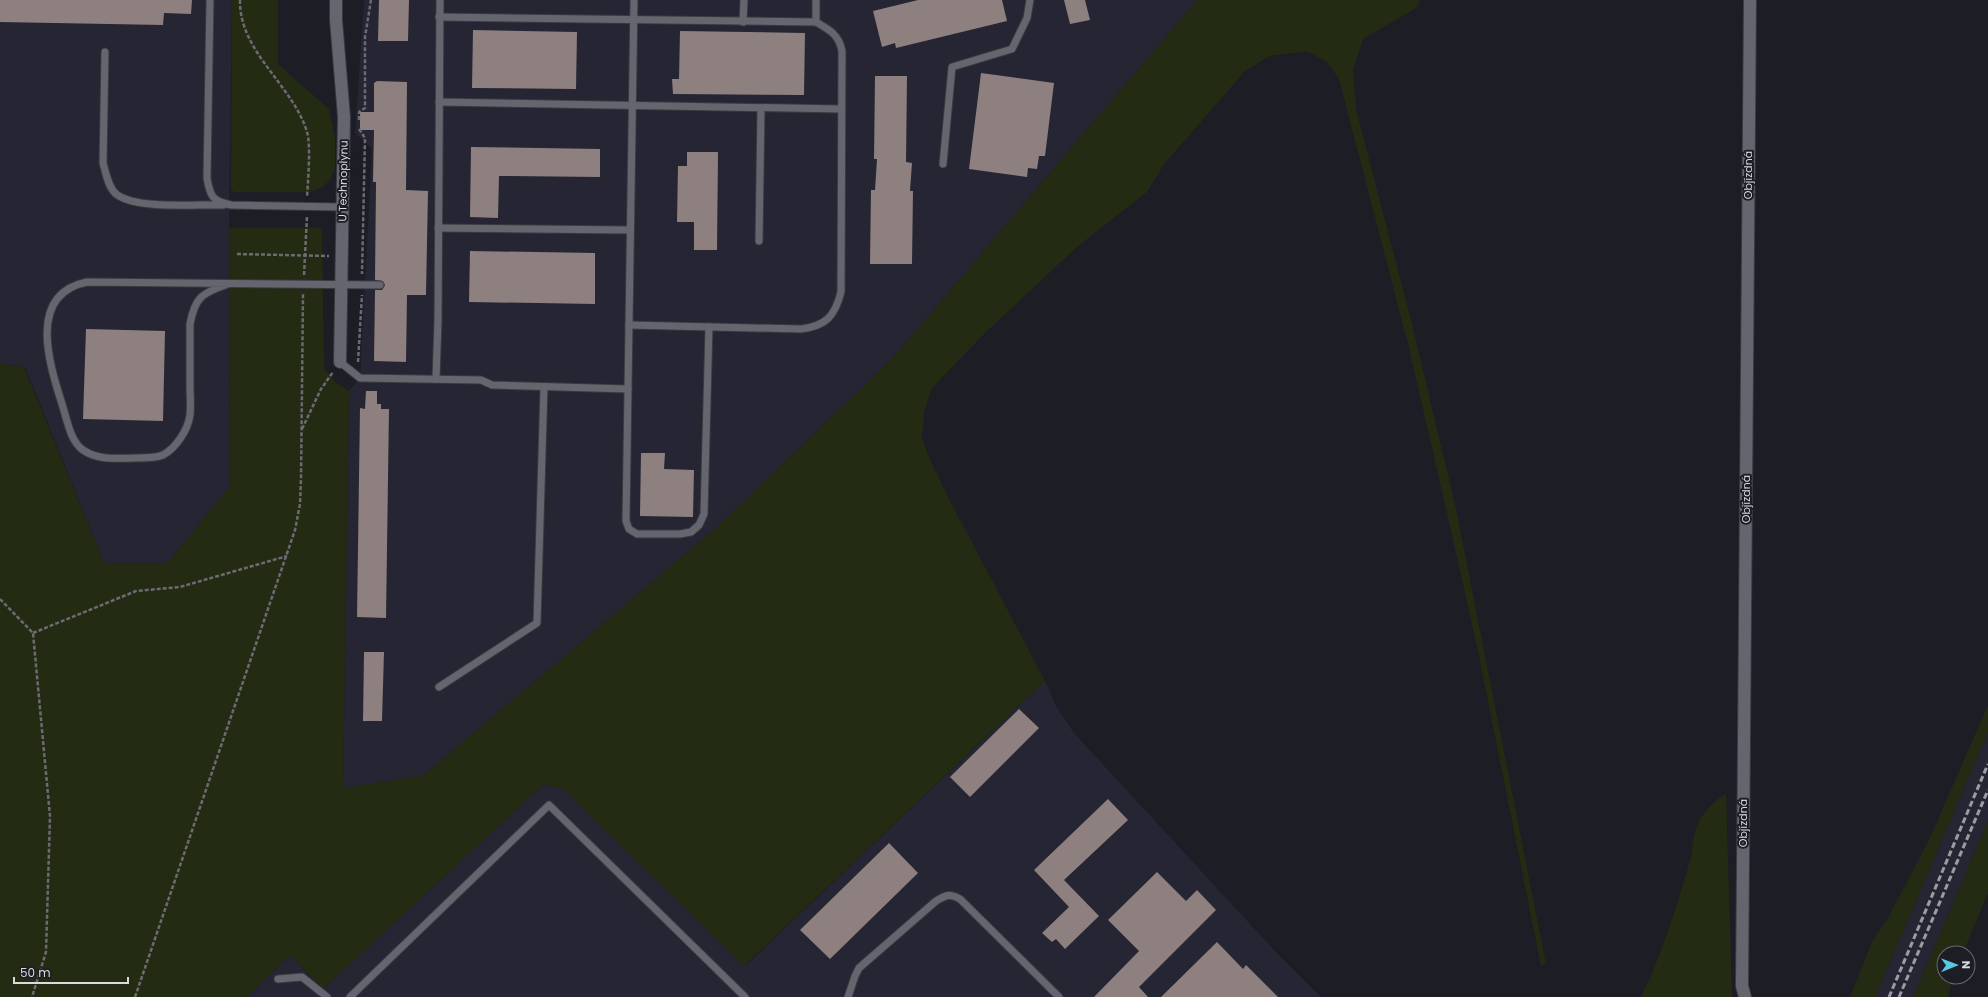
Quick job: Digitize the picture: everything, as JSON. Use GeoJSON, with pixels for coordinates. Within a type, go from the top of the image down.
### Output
{"type":"FeatureCollection","features":[{"type":"Feature","properties":{"kind":"street","name":"U Technoplynu"},"geometry":{"type":"LineString","coordinates":[[336,0],[336,20],[344,117],[340,362]]}},
{"type":"Feature","properties":{"kind":"street","name":"Objízdná"},"geometry":{"type":"LineString","coordinates":[[1745,997],[1742,978],[1750,0]]}},
{"type":"Feature","properties":{"kind":"lane"},"geometry":{"type":"LineString","coordinates":[[210,0],[207,178],[213,198],[220,203],[231,205]]}},
{"type":"Feature","properties":{"kind":"lane"},"geometry":{"type":"LineString","coordinates":[[436,379],[440,0]]}},
{"type":"Feature","properties":{"kind":"lane"},"geometry":{"type":"LineString","coordinates":[[634,0],[626,521],[628,529],[637,534],[680,534],[691,532],[699,525],[704,514],[709,327]]}},
{"type":"Feature","properties":{"kind":"lane"},"geometry":{"type":"LineString","coordinates":[[743,22],[744,0]]}},
{"type":"Feature","properties":{"kind":"lane"},"geometry":{"type":"LineString","coordinates":[[816,0],[816,22]]}},
{"type":"Feature","properties":{"kind":"lane"},"geometry":{"type":"LineString","coordinates":[[943,164],[952,67],[1012,49],[1027,18],[1030,0]]}},
{"type":"Feature","properties":{"kind":"lane"},"geometry":{"type":"LineString","coordinates":[[439,17],[816,22],[834,33],[841,44],[841,292],[837,308],[827,320],[816,327],[801,329],[629,325]]}},
{"type":"Feature","properties":{"kind":"lane"},"geometry":{"type":"LineString","coordinates":[[105,52],[103,163],[107,180],[115,193],[129,201],[145,204],[342,207]]}},
{"type":"Feature","properties":{"kind":"lane"},"geometry":{"type":"LineString","coordinates":[[439,102],[842,109]]}},
{"type":"Feature","properties":{"kind":"lane"},"geometry":{"type":"LineString","coordinates":[[759,241],[761,108]]}},
{"type":"Feature","properties":{"kind":"lane"},"geometry":{"type":"LineString","coordinates":[[438,228],[630,230]]}},
{"type":"Feature","properties":{"kind":"lane"},"geometry":{"type":"LineString","coordinates":[[228,284],[208,291],[199,297],[193,310],[190,324],[190,416],[184,433],[175,445],[163,455],[145,458],[109,458],[94,456],[82,450],[73,438],[51,369],[48,351],[49,315],[54,302],[64,291],[74,284],[87,282],[380,285]]}},
{"type":"Feature","properties":{"kind":"lane"},"geometry":{"type":"LineString","coordinates":[[340,362],[360,378],[481,380],[492,385],[628,389]]}},
{"type":"Feature","properties":{"kind":"lane"},"geometry":{"type":"LineString","coordinates":[[439,687],[537,623],[544,387]]}},
{"type":"Feature","properties":{"kind":"lane"},"geometry":{"type":"LineString","coordinates":[[350,997],[549,805],[745,997]]}},
{"type":"Feature","properties":{"kind":"lane"},"geometry":{"type":"LineString","coordinates":[[848,997],[859,968],[936,902],[945,895],[953,894],[960,899],[1058,997]]}},
{"type":"Feature","properties":{"kind":"lane"},"geometry":{"type":"LineString","coordinates":[[278,979],[302,978],[328,997]]}},
{"type":"Feature","properties":{"kind":"path"},"geometry":{"type":"LineString","coordinates":[[135,997],[288,556],[300,504],[303,285],[307,206],[308,134],[300,114],[245,31],[240,0]]}},
{"type":"Feature","properties":{"kind":"path"},"geometry":{"type":"LineString","coordinates":[[356,375],[360,349],[364,138],[359,131],[359,112],[364,108],[365,37],[371,0]]}},
{"type":"Feature","properties":{"kind":"path"},"geometry":{"type":"LineString","coordinates":[[238,254],[329,256],[329,250]]}},
{"type":"Feature","properties":{"kind":"path"},"geometry":{"type":"LineString","coordinates":[[301,431],[321,389],[340,362]]}},
{"type":"Feature","properties":{"kind":"path"},"geometry":{"type":"LineString","coordinates":[[34,633],[136,591],[180,587],[288,556]]}},
{"type":"Feature","properties":{"kind":"path"},"geometry":{"type":"LineString","coordinates":[[0,599],[34,633],[50,816],[46,952],[32,997]]}},
{"type":"Feature","properties":{"kind":"shaded area"},"geometry":{"type":"Polygon","coordinates":[[[0,0],[232,0],[229,228],[230,486],[167,564],[104,563],[25,367],[0,364],[0,0]]]}},
{"type":"Feature","properties":{"kind":"shaded area"},"geometry":{"type":"Polygon","coordinates":[[[364,0],[1197,0],[891,360],[716,528],[424,775],[343,789],[349,391],[360,378],[372,149],[355,133],[364,0]]]}},
{"type":"Feature","properties":{"kind":"shaded area"},"geometry":{"type":"Polygon","coordinates":[[[1045,681],[1056,706],[1074,733],[1275,951],[1321,997],[247,997],[290,955],[323,989],[544,784],[563,788],[745,966],[1045,681]]]}},
{"type":"Feature","properties":{"kind":"shaded area"},"geometry":{"type":"Polygon","coordinates":[[[1988,732],[1988,821],[1913,997],[1875,997],[1988,732]]]}},
{"type":"Feature","properties":{"kind":"green space"},"geometry":{"type":"Polygon","coordinates":[[[232,0],[278,0],[278,64],[329,109],[335,137],[335,169],[329,181],[321,188],[310,192],[234,192],[231,189],[232,0]]]}},
{"type":"Feature","properties":{"kind":"green space"},"geometry":{"type":"Polygon","coordinates":[[[1197,0],[1420,0],[1416,8],[1363,39],[1353,70],[1356,109],[1412,324],[1455,504],[1546,964],[1541,966],[1478,651],[1409,348],[1339,79],[1327,62],[1307,51],[1270,56],[1245,71],[1165,163],[1147,192],[1078,246],[985,333],[932,388],[924,411],[922,438],[928,455],[949,499],[1045,681],[744,966],[563,789],[544,784],[323,989],[290,955],[247,997],[0,997],[0,364],[24,367],[104,563],[167,564],[230,486],[229,228],[322,228],[324,368],[336,383],[349,391],[343,788],[424,775],[716,528],[891,360],[1197,0]]]}},
{"type":"Feature","properties":{"kind":"green space"},"geometry":{"type":"Polygon","coordinates":[[[1988,705],[1988,732],[1875,997],[1850,997],[1872,942],[1889,916],[1929,840],[1988,705]]]}},
{"type":"Feature","properties":{"kind":"green space"},"geometry":{"type":"Polygon","coordinates":[[[1726,793],[1732,997],[1641,997],[1656,964],[1675,910],[1691,857],[1696,828],[1706,811],[1726,793]]]}},
{"type":"Feature","properties":{"kind":"green space"},"geometry":{"type":"Polygon","coordinates":[[[1988,821],[1988,893],[1966,945],[1936,945],[1936,985],[1951,985],[1948,997],[1913,997],[1988,821]]]}},
{"type":"Feature","properties":{"kind":"building"},"geometry":{"type":"Polygon","coordinates":[[[0,0],[192,0],[191,14],[164,13],[163,25],[0,22],[0,0]]]}},
{"type":"Feature","properties":{"kind":"building"},"geometry":{"type":"Polygon","coordinates":[[[379,0],[409,0],[408,41],[378,41],[379,0]]]}},
{"type":"Feature","properties":{"kind":"building"},"geometry":{"type":"Polygon","coordinates":[[[918,0],[1002,0],[1007,21],[896,48],[895,43],[882,47],[873,11],[918,0]]]}},
{"type":"Feature","properties":{"kind":"building"},"geometry":{"type":"Polygon","coordinates":[[[1064,0],[1085,0],[1090,20],[1070,24],[1064,0]]]}},
{"type":"Feature","properties":{"kind":"building"},"geometry":{"type":"Polygon","coordinates":[[[473,30],[577,32],[576,89],[472,88],[473,30]]]}},
{"type":"Feature","properties":{"kind":"building"},"geometry":{"type":"Polygon","coordinates":[[[680,31],[805,33],[804,95],[673,94],[672,79],[679,79],[680,31]]]}},
{"type":"Feature","properties":{"kind":"building"},"geometry":{"type":"Polygon","coordinates":[[[981,73],[1054,83],[1045,156],[1039,156],[1037,169],[1028,168],[1027,177],[969,169],[981,73]]]}},
{"type":"Feature","properties":{"kind":"building"},"geometry":{"type":"Polygon","coordinates":[[[875,76],[907,76],[906,162],[912,163],[910,191],[913,191],[912,264],[870,264],[871,190],[875,190],[877,159],[874,159],[875,76]]]}},
{"type":"Feature","properties":{"kind":"building"},"geometry":{"type":"Polygon","coordinates":[[[377,81],[407,82],[406,190],[428,191],[426,295],[407,295],[406,362],[374,361],[375,290],[382,290],[385,285],[382,281],[375,280],[376,182],[373,182],[374,130],[360,130],[360,112],[374,112],[374,83],[377,81]]]}},
{"type":"Feature","properties":{"kind":"building"},"geometry":{"type":"Polygon","coordinates":[[[471,147],[600,149],[600,177],[499,176],[498,218],[470,217],[471,147]]]}},
{"type":"Feature","properties":{"kind":"building"},"geometry":{"type":"Polygon","coordinates":[[[687,152],[718,152],[717,250],[694,250],[694,222],[677,222],[678,166],[687,166],[687,152]]]}},
{"type":"Feature","properties":{"kind":"building"},"geometry":{"type":"Polygon","coordinates":[[[470,251],[595,253],[595,304],[469,302],[470,251]]]}},
{"type":"Feature","properties":{"kind":"building"},"geometry":{"type":"Polygon","coordinates":[[[86,329],[165,331],[163,421],[83,419],[86,329]]]}},
{"type":"Feature","properties":{"kind":"building"},"geometry":{"type":"Polygon","coordinates":[[[366,391],[377,391],[377,404],[381,404],[381,409],[389,409],[386,618],[357,617],[360,408],[365,409],[366,391]]]}},
{"type":"Feature","properties":{"kind":"building"},"geometry":{"type":"Polygon","coordinates":[[[641,453],[665,453],[664,469],[694,470],[693,517],[640,516],[641,453]]]}},
{"type":"Feature","properties":{"kind":"building"},"geometry":{"type":"Polygon","coordinates":[[[364,652],[384,652],[382,721],[363,721],[364,652]]]}},
{"type":"Feature","properties":{"kind":"building"},"geometry":{"type":"Polygon","coordinates":[[[1019,709],[1039,728],[970,797],[950,777],[1019,709]]]}},
{"type":"Feature","properties":{"kind":"building"},"geometry":{"type":"Polygon","coordinates":[[[1108,799],[1128,820],[1064,880],[1099,916],[1065,949],[1056,939],[1052,942],[1042,933],[1069,907],[1034,870],[1108,799]]]}},
{"type":"Feature","properties":{"kind":"building"},"geometry":{"type":"Polygon","coordinates":[[[889,843],[918,873],[830,959],[800,930],[889,843]]]}},
{"type":"Feature","properties":{"kind":"building"},"geometry":{"type":"Polygon","coordinates":[[[1157,872],[1186,901],[1197,890],[1216,910],[1139,987],[1148,997],[1094,997],[1139,951],[1108,920],[1157,872]]]}},
{"type":"Feature","properties":{"kind":"building"},"geometry":{"type":"Polygon","coordinates":[[[1217,942],[1243,969],[1246,965],[1278,997],[1161,997],[1217,942]]]}},
{"type":"Feature","properties":{"kind":"railway"},"geometry":{"type":"LineString","coordinates":[[1889,997],[1988,764]]}},
{"type":"Feature","properties":{"kind":"railway"},"geometry":{"type":"LineString","coordinates":[[1899,997],[1988,790]]}}]}
